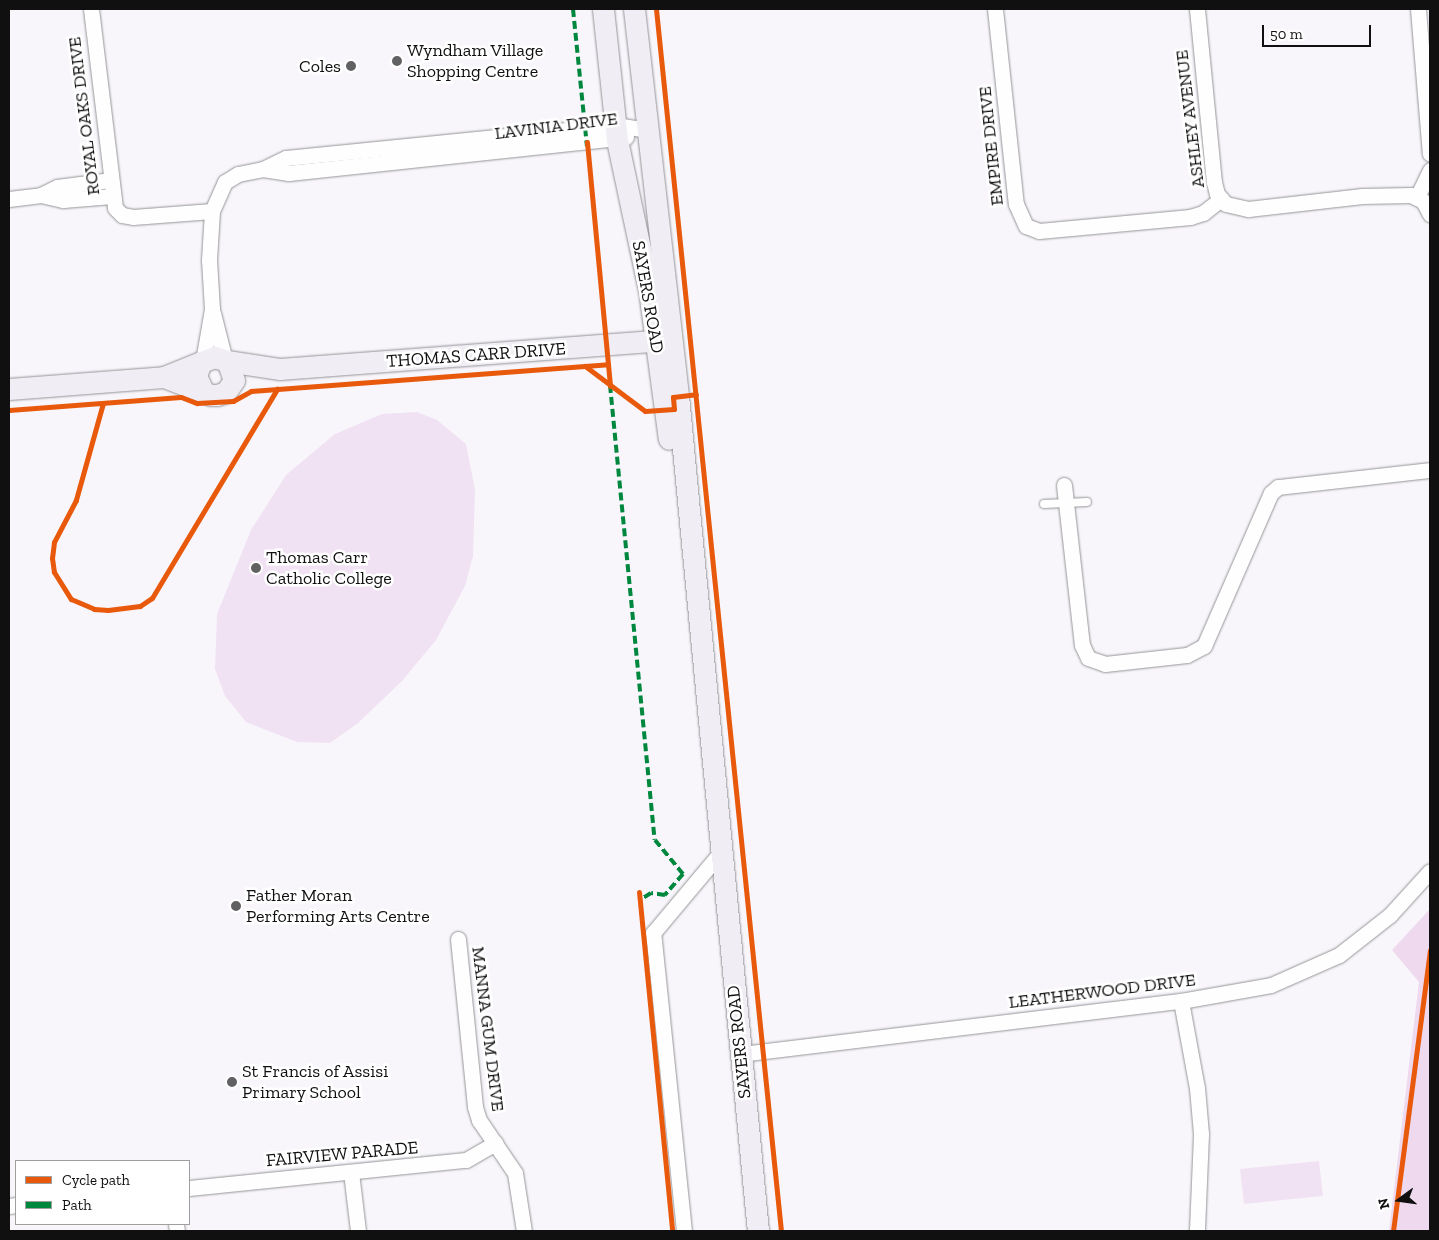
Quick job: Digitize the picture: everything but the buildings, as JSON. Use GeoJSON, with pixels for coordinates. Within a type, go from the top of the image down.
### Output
{"type":"FeatureCollection","features":[{"type":"Feature","properties":{"kind":"main road","name":"SAYERS ROAD"},"geometry":{"type":"LineString","coordinates":[[603,9],[616,132],[649,290],[664,340]]}},
{"type":"Feature","properties":{"kind":"main road","name":"SAYERS ROAD"},"geometry":{"type":"LineString","coordinates":[[634,9],[647,130],[664,340],[666,426],[694,585],[758,1231]]}},
{"type":"Feature","properties":{"kind":"main road","name":"THOMAS CARR DRIVE"},"geometry":{"type":"LineString","coordinates":[[226,361],[280,369],[664,340]]}},
{"type":"Feature","properties":{"kind":"main road"},"geometry":{"type":"LineString","coordinates":[[9,389],[164,377],[215,357],[226,361],[234,373],[231,387],[217,395],[164,377]]}},
{"type":"Feature","properties":{"kind":"main road"},"geometry":{"type":"LineString","coordinates":[[202,362],[196,376],[203,391]]}},
{"type":"Feature","properties":{"kind":"main road","name":"THOMAS CARR DRIVE"},"geometry":{"type":"LineString","coordinates":[[231,387],[280,369]]}},
{"type":"Feature","properties":{"kind":"street","name":"ROYAL OAKS DRIVE"},"geometry":{"type":"LineString","coordinates":[[91,9],[110,180],[115,208],[126,216],[212,211]]}},
{"type":"Feature","properties":{"kind":"street","name":"EMPIRE DRIVE"},"geometry":{"type":"LineString","coordinates":[[995,9],[1016,204],[1026,226],[1039,231],[1190,217],[1203,213],[1220,199]]}},
{"type":"Feature","properties":{"kind":"street","name":"ASHLEY AVENUE"},"geometry":{"type":"LineString","coordinates":[[1197,9],[1214,182],[1220,199],[1230,206],[1248,208],[1362,196],[1423,194]]}},
{"type":"Feature","properties":{"kind":"street"},"geometry":{"type":"LineString","coordinates":[[1418,9],[1430,154]]}},
{"type":"Feature","properties":{"kind":"street","name":"LAVINIA DRIVE"},"geometry":{"type":"LineString","coordinates":[[226,361],[212,309],[209,260],[212,211],[225,182],[238,174],[263,169],[289,174],[616,132],[647,130]]}},
{"type":"Feature","properties":{"kind":"street"},"geometry":{"type":"LineString","coordinates":[[1430,170],[1423,194],[1430,214]]}},
{"type":"Feature","properties":{"kind":"street"},"geometry":{"type":"LineString","coordinates":[[9,199],[41,195],[57,187],[110,180]]}},
{"type":"Feature","properties":{"kind":"street"},"geometry":{"type":"LineString","coordinates":[[41,195],[63,200],[112,196]]}},
{"type":"Feature","properties":{"kind":"street","name":"LAVINIA DRIVE"},"geometry":{"type":"LineString","coordinates":[[202,362],[212,309]]}},
{"type":"Feature","properties":{"kind":"street"},"geometry":{"type":"LineString","coordinates":[[1064,485],[1082,645],[1088,658],[1105,664],[1187,655],[1204,646],[1266,510],[1277,496],[1302,484],[1430,470]]}},
{"type":"Feature","properties":{"kind":"street"},"geometry":{"type":"LineString","coordinates":[[684,1231],[653,933],[721,852]]}},
{"type":"Feature","properties":{"kind":"street","name":"LEATHERWOOD DRIVE"},"geometry":{"type":"LineString","coordinates":[[741,1054],[1181,1001],[1271,986],[1339,955],[1390,915],[1429,875]]}},
{"type":"Feature","properties":{"kind":"street","name":"MANNA GUM DRIVE"},"geometry":{"type":"LineString","coordinates":[[458,939],[475,1107],[479,1120],[515,1173],[524,1231]]}},
{"type":"Feature","properties":{"kind":"street"},"geometry":{"type":"LineString","coordinates":[[1181,1001],[1201,1134],[1197,1231]]}},
{"type":"Feature","properties":{"kind":"street","name":"FAIRVIEW PARADE"},"geometry":{"type":"LineString","coordinates":[[190,1188],[466,1160],[495,1143]]}},
{"type":"Feature","properties":{"kind":"street"},"geometry":{"type":"LineString","coordinates":[[351,1172],[358,1231]]}},
{"type":"Feature","properties":{"kind":"lane"},"geometry":{"type":"LineString","coordinates":[[1044,504],[1066,505],[1087,502]]}},
{"type":"Feature","properties":{"kind":"shaded area"},"geometry":{"type":"Polygon","coordinates":[[[417,412],[437,420],[466,444],[475,490],[473,556],[465,586],[436,640],[402,681],[358,723],[330,743],[297,742],[246,722],[225,696],[215,669],[217,614],[251,530],[286,475],[335,434],[382,414],[417,412]]]}},
{"type":"Feature","properties":{"kind":"shaded area"},"geometry":{"type":"Polygon","coordinates":[[[1430,909],[1430,1231],[1389,1231],[1419,982],[1392,950],[1430,909]]]}},
{"type":"Feature","properties":{"kind":"shaded area"},"geometry":{"type":"Polygon","coordinates":[[[1319,1161],[1323,1196],[1244,1204],[1240,1169],[1319,1161]]]}},
{"type":"Feature","properties":{"kind":"marked path"},"geometry":{"type":"LineString","coordinates":[[573,9],[587,146]]}},
{"type":"Feature","properties":{"kind":"marked path"},"geometry":{"type":"LineString","coordinates":[[610,385],[655,840],[683,874],[665,895],[651,893],[640,900]]}},
{"type":"Feature","properties":{"kind":"cycle path"},"geometry":{"type":"LineString","coordinates":[[656,9],[781,1231]]}},
{"type":"Feature","properties":{"kind":"cycle path"},"geometry":{"type":"LineString","coordinates":[[587,142],[610,386]]}},
{"type":"Feature","properties":{"kind":"cycle path"},"geometry":{"type":"LineString","coordinates":[[9,410],[181,397],[197,403],[233,401],[251,391],[608,364]]}},
{"type":"Feature","properties":{"kind":"cycle path"},"geometry":{"type":"LineString","coordinates":[[585,366],[645,411],[674,409],[673,397],[696,394]]}},
{"type":"Feature","properties":{"kind":"cycle path"},"geometry":{"type":"LineString","coordinates":[[103,403],[76,500],[54,542],[52,558],[54,572],[71,599],[94,609],[108,610],[140,606],[152,598],[277,389]]}},
{"type":"Feature","properties":{"kind":"cycle path"},"geometry":{"type":"LineString","coordinates":[[639,892],[672,1231]]}},
{"type":"Feature","properties":{"kind":"cycle path"},"geometry":{"type":"LineString","coordinates":[[1393,1231],[1430,950]]}},
{"type":"Feature","properties":{"kind":"place","name":"Wyndham Village Shopping Centre"},"geometry":{"type":"Point","coordinates":[397,61]}},
{"type":"Feature","properties":{"kind":"place","name":"Coles"},"geometry":{"type":"Point","coordinates":[351,66]}},
{"type":"Feature","properties":{"kind":"place","name":"Thomas Carr Catholic College"},"geometry":{"type":"Point","coordinates":[256,568]}},
{"type":"Feature","properties":{"kind":"place","name":"Father Moran Performing Arts Centre"},"geometry":{"type":"Point","coordinates":[236,906]}},
{"type":"Feature","properties":{"kind":"place","name":"St Francis of Assisi Primary School"},"geometry":{"type":"Point","coordinates":[232,1082]}}]}
